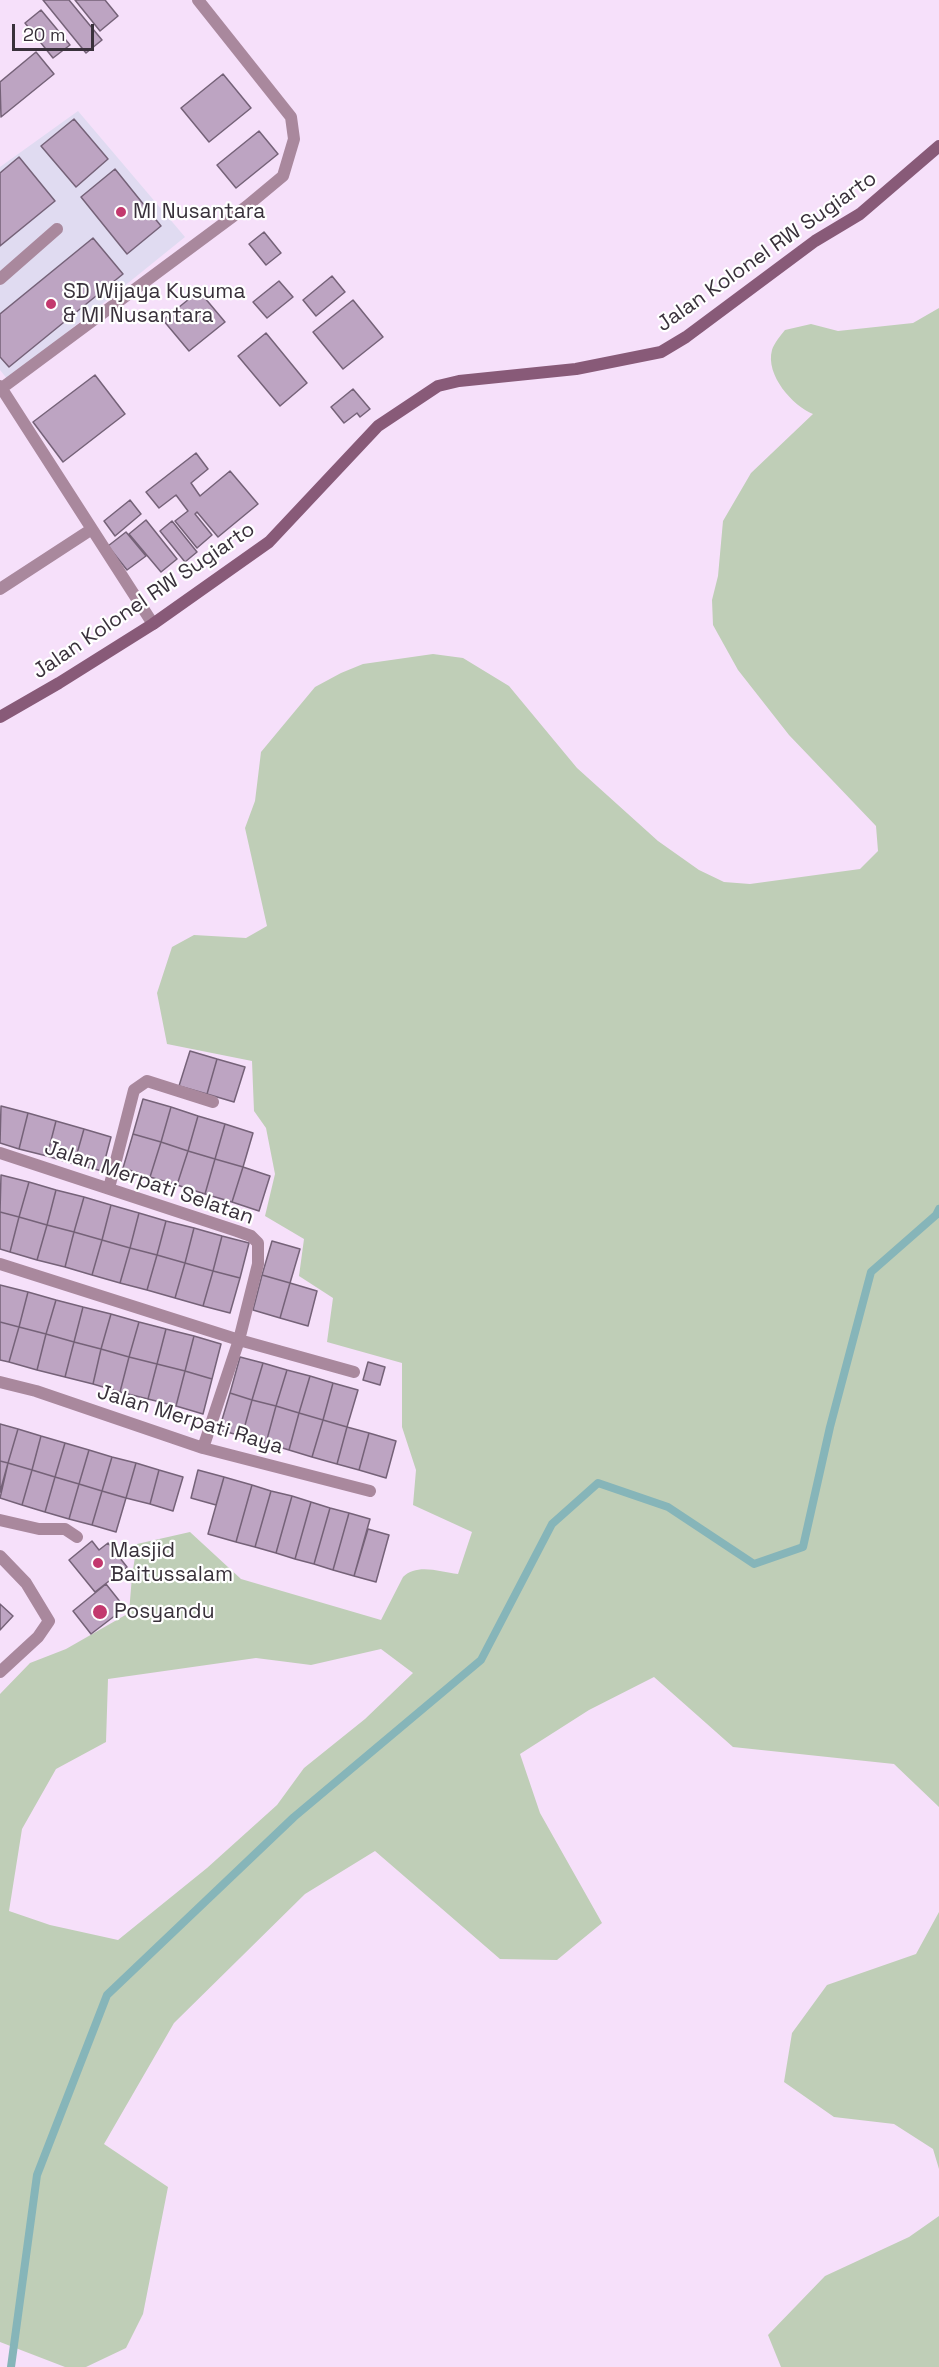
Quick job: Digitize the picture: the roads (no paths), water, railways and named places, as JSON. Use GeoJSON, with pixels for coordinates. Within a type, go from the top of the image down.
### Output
{"type":"FeatureCollection","features":[{"type":"Feature","properties":{"kind":"main road","name":"Jalan Kolonel RW Sugiarto"},"geometry":{"type":"LineString","coordinates":[[0,717],[153,624],[269,542],[378,426],[438,386],[459,381],[576,369],[661,352],[686,338],[815,241],[860,214],[939,146]]}},
{"type":"Feature","properties":{"kind":"street"},"geometry":{"type":"LineString","coordinates":[[153,624],[1,387],[247,206],[283,176],[294,139],[291,117],[198,0]]}},
{"type":"Feature","properties":{"kind":"street"},"geometry":{"type":"LineString","coordinates":[[0,279],[57,229]]}},
{"type":"Feature","properties":{"kind":"street"},"geometry":{"type":"LineString","coordinates":[[0,589],[92,529]]}},
{"type":"Feature","properties":{"kind":"street"},"geometry":{"type":"LineString","coordinates":[[110,1188],[134,1090],[147,1082],[213,1102]]}},
{"type":"Feature","properties":{"kind":"street","name":"Jalan Merpati Selatan"},"geometry":{"type":"LineString","coordinates":[[0,1153],[244,1234],[258,1243],[258,1264],[239,1340],[203,1448]]}},
{"type":"Feature","properties":{"kind":"street"},"geometry":{"type":"LineString","coordinates":[[0,1264],[239,1340],[354,1372]]}},
{"type":"Feature","properties":{"kind":"street","name":"Jalan Merpati Raya"},"geometry":{"type":"LineString","coordinates":[[0,1382],[36,1391],[203,1448],[370,1491]]}},
{"type":"Feature","properties":{"kind":"street"},"geometry":{"type":"LineString","coordinates":[[0,1520],[39,1529],[65,1529],[77,1537]]}},
{"type":"Feature","properties":{"kind":"street"},"geometry":{"type":"LineString","coordinates":[[0,1556],[26,1583],[49,1621],[38,1637],[0,1672]]}},
{"type":"Feature","properties":{"kind":"waterway"},"geometry":{"type":"LineString","coordinates":[[11,2367],[37,2175],[107,1995],[294,1817],[481,1660],[552,1524],[598,1483],[668,1507],[754,1564],[803,1547],[830,1427],[871,1272],[936,1215],[939,1209]]}},
{"type":"Feature","properties":{"kind":"place","name":"MI Nusantara"},"geometry":{"type":"Point","coordinates":[121,212]}},
{"type":"Feature","properties":{"kind":"place","name":"SD Wijaya Kusuma & MI Nusantara"},"geometry":{"type":"Point","coordinates":[51,304]}},
{"type":"Feature","properties":{"kind":"place","name":"Masjid Baitussalam"},"geometry":{"type":"Point","coordinates":[98,1563]}},
{"type":"Feature","properties":{"kind":"place","name":"Posyandu"},"geometry":{"type":"Point","coordinates":[100,1612]}}]}
